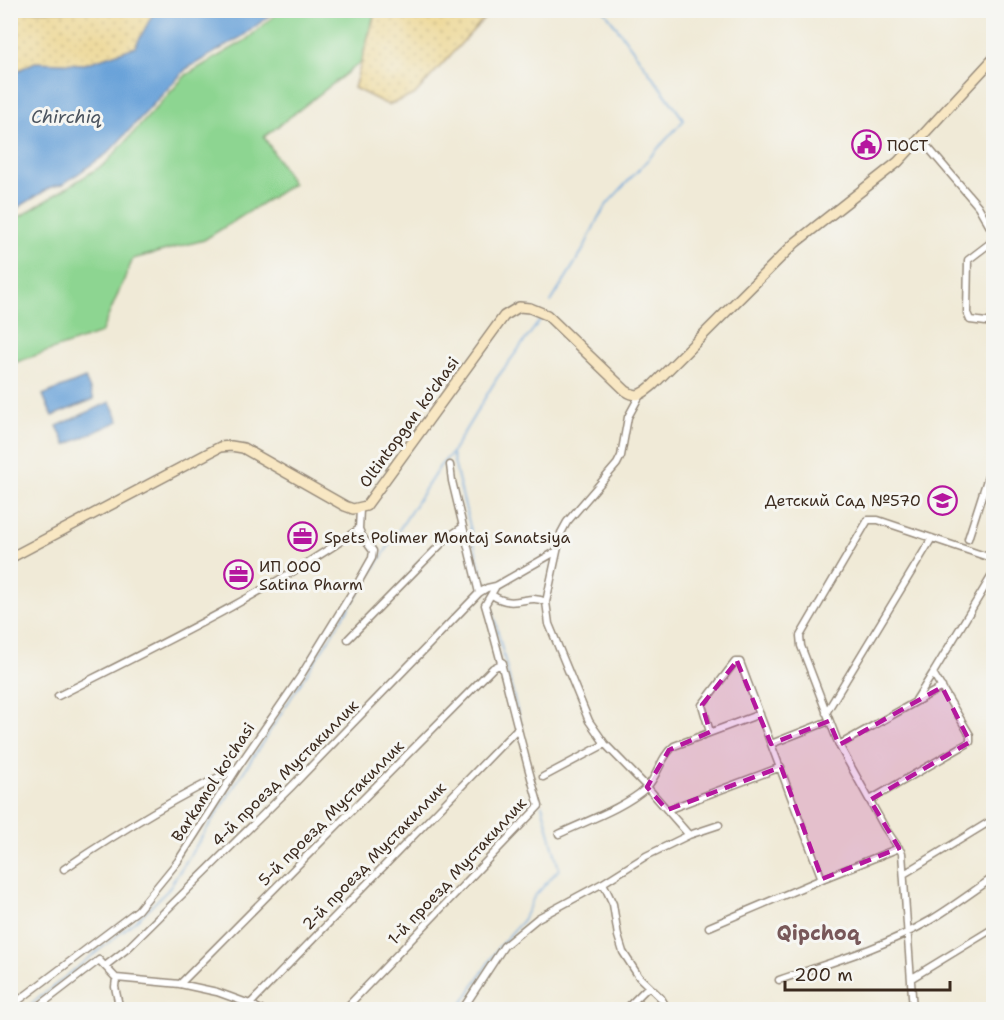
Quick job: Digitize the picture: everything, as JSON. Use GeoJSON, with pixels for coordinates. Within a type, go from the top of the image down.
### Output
{"type":"FeatureCollection","features":[{"type":"Feature","properties":{"kind":"street"},"geometry":{"type":"LineString","coordinates":[[689,835],[605,744],[589,721],[549,624],[546,602],[561,533],[567,522],[617,464],[621,456],[628,417],[640,395],[653,385],[795,243],[898,162],[993,58]]}},
{"type":"Feature","properties":{"kind":"street"},"geometry":{"type":"LineString","coordinates":[[920,138],[978,206],[993,236],[989,244],[968,260],[968,318],[993,323]]}},
{"type":"Feature","properties":{"kind":"street","name":"Oltintopgan ko'chasi"},"geometry":{"type":"LineString","coordinates":[[10,558],[220,447],[243,448],[345,506],[360,509],[369,504],[504,316],[510,310],[519,307],[530,308],[547,315],[626,391],[635,396],[640,395]]}},
{"type":"Feature","properties":{"kind":"street"},"geometry":{"type":"LineString","coordinates":[[968,539],[993,462]]}},
{"type":"Feature","properties":{"kind":"street"},"geometry":{"type":"LineString","coordinates":[[450,465],[478,595],[485,605],[496,586]]}},
{"type":"Feature","properties":{"kind":"street"},"geometry":{"type":"LineString","coordinates":[[58,696],[204,622],[319,557],[359,529],[360,509]]}},
{"type":"Feature","properties":{"kind":"street"},"geometry":{"type":"LineString","coordinates":[[913,1010],[903,857],[840,745],[801,646],[800,636],[866,523],[872,519],[993,559]]}},
{"type":"Feature","properties":{"kind":"street"},"geometry":{"type":"LineString","coordinates":[[348,639],[448,537],[463,527]]}},
{"type":"Feature","properties":{"kind":"street","name":"Barkamol ko'chasi"},"geometry":{"type":"LineString","coordinates":[[10,1007],[138,910],[178,861],[238,767],[300,677],[372,558],[373,551],[359,529]]}},
{"type":"Feature","properties":{"kind":"street"},"geometry":{"type":"LineString","coordinates":[[826,713],[932,538]]}},
{"type":"Feature","properties":{"kind":"street"},"geometry":{"type":"LineString","coordinates":[[478,595],[557,551]]}},
{"type":"Feature","properties":{"kind":"street"},"geometry":{"type":"LineString","coordinates":[[915,703],[993,572]]}},
{"type":"Feature","properties":{"kind":"street","name":"4-й проезд Мустакиллик"},"geometry":{"type":"LineString","coordinates":[[34,1010],[99,960],[105,966],[128,949],[478,595]]}},
{"type":"Feature","properties":{"kind":"street"},"geometry":{"type":"LineString","coordinates":[[492,595],[504,602],[512,603],[536,598],[546,602]]}},
{"type":"Feature","properties":{"kind":"street","name":"1-й проезд Мустакиллик"},"geometry":{"type":"LineString","coordinates":[[344,1010],[539,806],[503,663],[485,605]]}},
{"type":"Feature","properties":{"kind":"street"},"geometry":{"type":"LineString","coordinates":[[710,732],[702,705],[735,662],[741,664],[822,879]]}},
{"type":"Feature","properties":{"kind":"street","name":"5-й проезд Мустакиллик"},"geometry":{"type":"LineString","coordinates":[[180,984],[493,668],[503,663]]}},
{"type":"Feature","properties":{"kind":"street"},"geometry":{"type":"LineString","coordinates":[[870,800],[970,742],[970,735],[933,672]]}},
{"type":"Feature","properties":{"kind":"street"},"geometry":{"type":"LineString","coordinates":[[840,745],[942,687]]}},
{"type":"Feature","properties":{"kind":"street"},"geometry":{"type":"LineString","coordinates":[[559,834],[620,805],[647,788],[669,750],[674,746],[760,714]]}},
{"type":"Feature","properties":{"kind":"street"},"geometry":{"type":"LineString","coordinates":[[771,744],[829,721]]}},
{"type":"Feature","properties":{"kind":"street","name":"2-й проезд Мустакиллик"},"geometry":{"type":"LineString","coordinates":[[250,1004],[518,728]]}},
{"type":"Feature","properties":{"kind":"street"},"geometry":{"type":"LineString","coordinates":[[543,777],[605,744]]}},
{"type":"Feature","properties":{"kind":"street"},"geometry":{"type":"LineString","coordinates":[[64,869],[109,838],[184,793],[238,767]]}},
{"type":"Feature","properties":{"kind":"street"},"geometry":{"type":"LineString","coordinates":[[667,810],[781,767]]}},
{"type":"Feature","properties":{"kind":"street"},"geometry":{"type":"LineString","coordinates":[[904,874],[993,819]]}},
{"type":"Feature","properties":{"kind":"street"},"geometry":{"type":"LineString","coordinates":[[462,1010],[495,958],[517,934],[538,918],[603,883],[646,856],[689,835],[719,825]]}},
{"type":"Feature","properties":{"kind":"street"},"geometry":{"type":"LineString","coordinates":[[709,927],[900,848]]}},
{"type":"Feature","properties":{"kind":"street"},"geometry":{"type":"LineString","coordinates":[[779,980],[846,957],[907,932],[929,921],[993,877]]}},
{"type":"Feature","properties":{"kind":"street"},"geometry":{"type":"LineString","coordinates":[[603,883],[614,910],[619,945],[627,960],[648,987],[661,998],[668,1010]]}},
{"type":"Feature","properties":{"kind":"street"},"geometry":{"type":"LineString","coordinates":[[912,978],[993,928]]}},
{"type":"Feature","properties":{"kind":"street"},"geometry":{"type":"LineString","coordinates":[[105,966],[116,978],[180,984],[217,992],[261,1010]]}},
{"type":"Feature","properties":{"kind":"street"},"geometry":{"type":"LineString","coordinates":[[116,978],[120,1010]]}},
{"type":"Feature","properties":{"kind":"street"},"geometry":{"type":"LineString","coordinates":[[625,1010],[648,987]]}},
{"type":"Feature","properties":{"kind":"highlighted area"},"geometry":{"type":"Polygon","coordinates":[[[737,661],[771,744],[829,721],[839,745],[942,687],[970,742],[870,800],[899,848],[822,879],[781,767],[667,810],[647,787],[669,750],[710,732],[702,705],[737,661]]]}},
{"type":"Feature","properties":{"kind":"green space"},"geometry":{"type":"Polygon","coordinates":[[[281,10],[375,11],[361,62],[264,137],[293,184],[204,240],[133,259],[101,333],[11,364],[11,219],[21,216],[105,164],[186,75],[246,40],[281,10]]]}},
{"type":"Feature","properties":{"kind":"sand"},"geometry":{"type":"Polygon","coordinates":[[[376,10],[491,11],[414,95],[388,105],[354,88],[376,10]]]}},
{"type":"Feature","properties":{"kind":"sand"},"geometry":{"type":"Polygon","coordinates":[[[10,11],[162,11],[139,59],[10,179],[10,11]]]}},
{"type":"Feature","properties":{"kind":"water","name":"Chirchiq"},"geometry":{"type":"Polygon","coordinates":[[[155,10],[275,11],[243,36],[186,69],[108,153],[63,184],[51,187],[11,212],[11,74],[35,62],[85,64],[135,47],[155,10]]]}},
{"type":"Feature","properties":{"kind":"water"},"geometry":{"type":"Polygon","coordinates":[[[85,378],[94,399],[52,416],[43,395],[85,378]]]}},
{"type":"Feature","properties":{"kind":"water"},"geometry":{"type":"Polygon","coordinates":[[[110,402],[119,421],[66,445],[57,426],[110,402]]]}},
{"type":"Feature","properties":{"kind":"waterway"},"geometry":{"type":"LineString","coordinates":[[551,302],[608,203],[684,120],[604,10]]}},
{"type":"Feature","properties":{"kind":"waterway"},"geometry":{"type":"LineString","coordinates":[[24,1010],[139,918],[167,891],[440,466],[451,454],[497,378],[541,319]]}},
{"type":"Feature","properties":{"kind":"waterway"},"geometry":{"type":"LineString","coordinates":[[452,454],[485,587]]}},
{"type":"Feature","properties":{"kind":"waterway"},"geometry":{"type":"LineString","coordinates":[[491,604],[522,731]]}},
{"type":"Feature","properties":{"kind":"waterway"},"geometry":{"type":"LineString","coordinates":[[458,1010],[498,948],[523,920],[534,897],[559,869],[542,805]]}},
{"type":"Feature","properties":{"kind":"place","name":"ПОСТ"},"geometry":{"type":"Point","coordinates":[866,145]}},
{"type":"Feature","properties":{"kind":"place","name":"Детский Сад №570"},"geometry":{"type":"Point","coordinates":[942,500]}},
{"type":"Feature","properties":{"kind":"place","name":"Spets Polimer Montaj Sanatsiya"},"geometry":{"type":"Point","coordinates":[303,537]}},
{"type":"Feature","properties":{"kind":"place","name":"ИП ООО Satina Pharm"},"geometry":{"type":"Point","coordinates":[238,575]}},
{"type":"Feature","properties":{"kind":"district","name":"Qipchoq"},"geometry":{"type":"Point","coordinates":[818,933]}}]}
